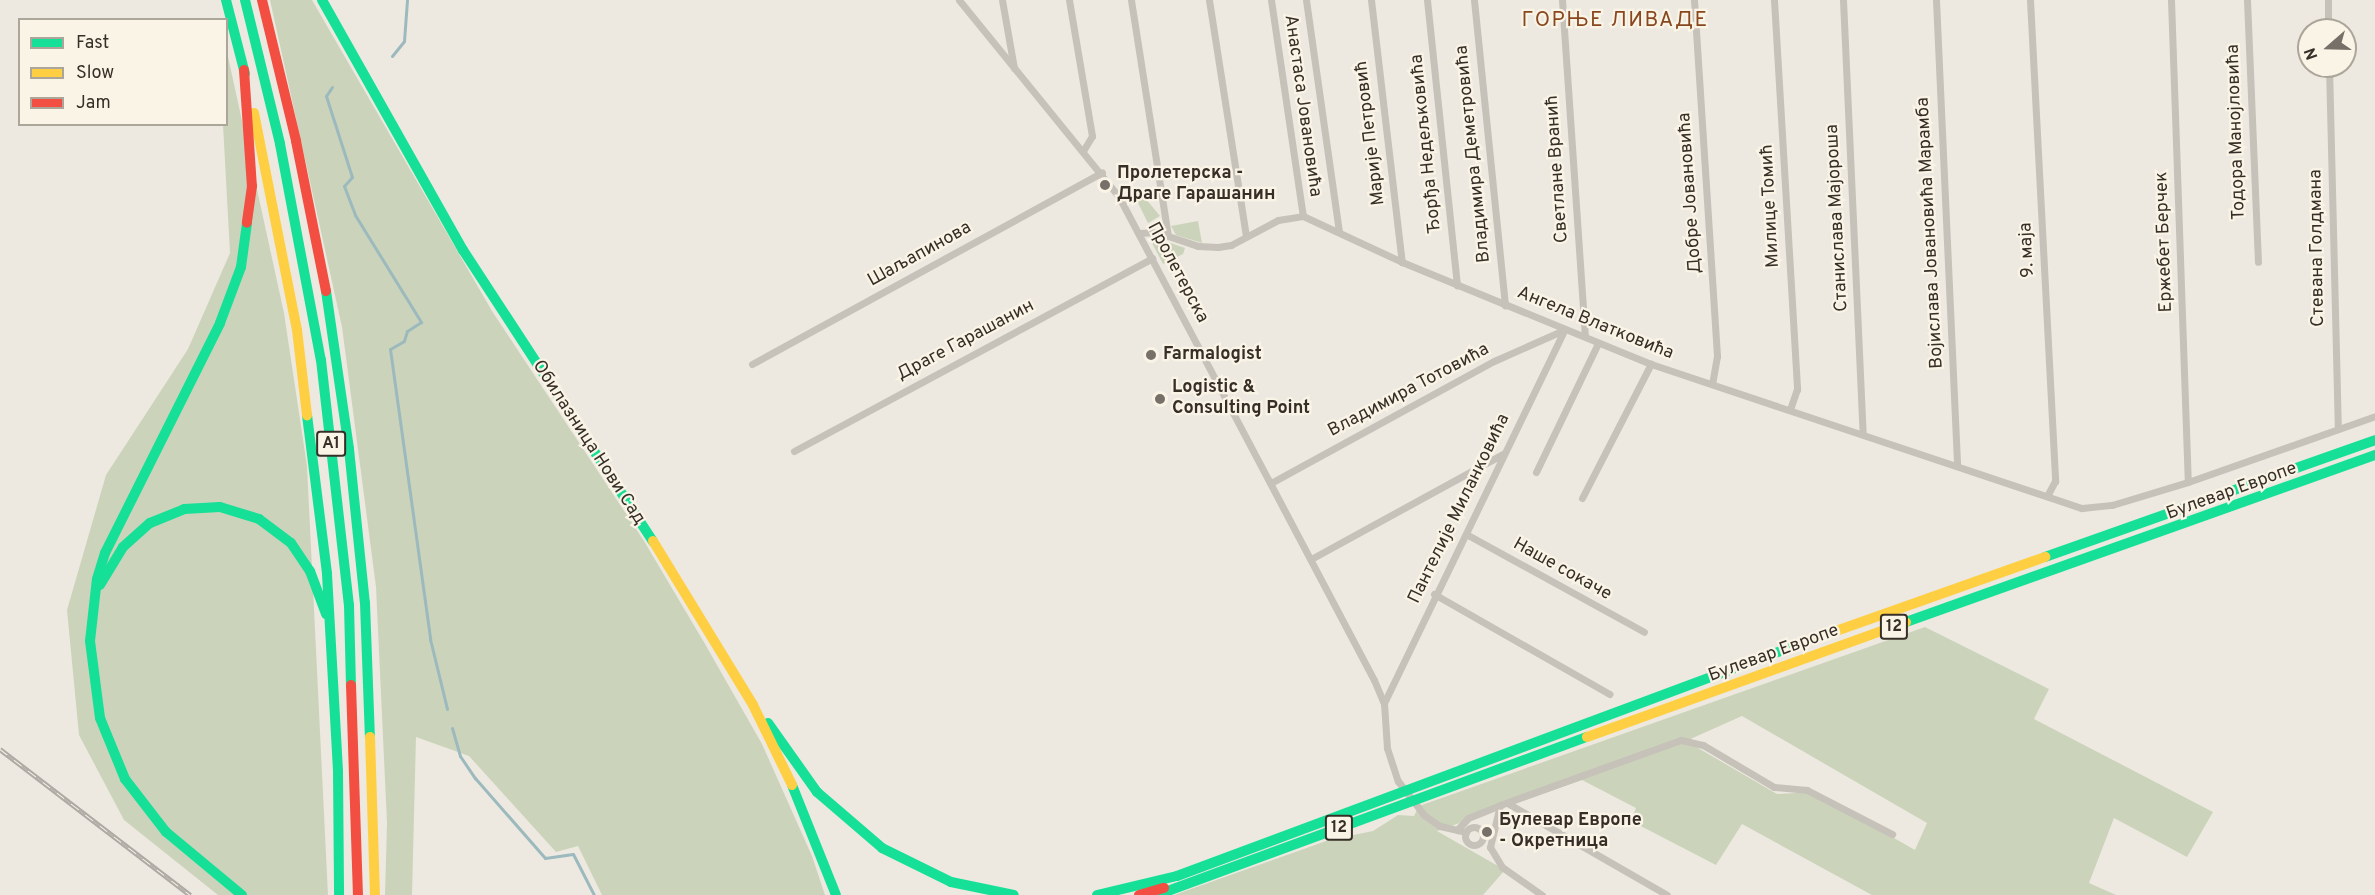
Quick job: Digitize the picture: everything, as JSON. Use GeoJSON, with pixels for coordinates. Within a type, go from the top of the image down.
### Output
{"type":"FeatureCollection","features":[{"type":"Feature","properties":{"kind":"main road"},"geometry":{"type":"LineString","coordinates":[[225,0],[244,70],[297,330],[332,633],[339,895]]}},
{"type":"Feature","properties":{"kind":"main road","name":"A1"},"geometry":{"type":"LineString","coordinates":[[245,0],[280,144],[322,372],[349,605],[358,895]]}},
{"type":"Feature","properties":{"kind":"main road","name":"A1"},"geometry":{"type":"LineString","coordinates":[[262,0],[294,131],[324,280],[349,449],[365,603],[375,895]]}},
{"type":"Feature","properties":{"kind":"main road","name":"Обилазница Нови Сад"},"geometry":{"type":"LineString","coordinates":[[322,0],[463,250],[689,597],[753,705],[810,826],[836,895]]}},
{"type":"Feature","properties":{"kind":"main road"},"geometry":{"type":"LineString","coordinates":[[242,895],[166,832],[118,767],[100,718],[91,673],[90,641],[101,566],[122,513],[211,343],[240,267],[252,186],[244,70]]}},
{"type":"Feature","properties":{"kind":"main road","name":"Булевар Европе"},"geometry":{"type":"LineString","coordinates":[[1178,880],[1721,672],[2375,440]]}},
{"type":"Feature","properties":{"kind":"main road","name":"Булевар Европе"},"geometry":{"type":"LineString","coordinates":[[1178,880],[1414,803],[1721,688],[2375,455]]}},
{"type":"Feature","properties":{"kind":"main road"},"geometry":{"type":"LineString","coordinates":[[97,591],[123,548],[150,523],[197,507],[230,508],[268,524],[298,552],[310,571],[332,633]]}},
{"type":"Feature","properties":{"kind":"main road"},"geometry":{"type":"LineString","coordinates":[[753,705],[817,792],[862,835],[930,874],[966,886],[1014,895]]}},
{"type":"Feature","properties":{"kind":"main road"},"geometry":{"type":"LineString","coordinates":[[1139,895],[1155,893],[1178,880]]}},
{"type":"Feature","properties":{"kind":"main road"},"geometry":{"type":"LineString","coordinates":[[1097,895],[1178,880]]}},
{"type":"Feature","properties":{"kind":"street","name":"Пролетерска"},"geometry":{"type":"LineString","coordinates":[[959,0],[1014,69],[1102,172],[1139,233],[1311,559],[1384,703],[1391,767],[1398,781],[1409,790],[1414,803]]}},
{"type":"Feature","properties":{"kind":"street"},"geometry":{"type":"LineString","coordinates":[[1002,0],[1014,69]]}},
{"type":"Feature","properties":{"kind":"street"},"geometry":{"type":"LineString","coordinates":[[1069,0],[1092,136],[1083,151]]}},
{"type":"Feature","properties":{"kind":"street"},"geometry":{"type":"LineString","coordinates":[[1131,0],[1168,235]]}},
{"type":"Feature","properties":{"kind":"street"},"geometry":{"type":"LineString","coordinates":[[1209,0],[1246,236]]}},
{"type":"Feature","properties":{"kind":"street","name":"Анастаса Јовановића"},"geometry":{"type":"LineString","coordinates":[[1271,0],[1303,216]]}},
{"type":"Feature","properties":{"kind":"street"},"geometry":{"type":"LineString","coordinates":[[1306,0],[1339,231]]}},
{"type":"Feature","properties":{"kind":"street","name":"Марије Петровић"},"geometry":{"type":"LineString","coordinates":[[1371,0],[1402,262]]}},
{"type":"Feature","properties":{"kind":"street","name":"Ђорђа Недељковића"},"geometry":{"type":"LineString","coordinates":[[1427,0],[1457,285]]}},
{"type":"Feature","properties":{"kind":"street","name":"Владимира Деметровића"},"geometry":{"type":"LineString","coordinates":[[1474,0],[1505,305]]}},
{"type":"Feature","properties":{"kind":"street","name":"Светлане Вранић"},"geometry":{"type":"LineString","coordinates":[[1562,0],[1585,336]]}},
{"type":"Feature","properties":{"kind":"street","name":"Добре Јовановића"},"geometry":{"type":"LineString","coordinates":[[1694,0],[1717,356],[1712,383]]}},
{"type":"Feature","properties":{"kind":"street","name":"Милице Томић"},"geometry":{"type":"LineString","coordinates":[[1774,0],[1797,389],[1790,409]]}},
{"type":"Feature","properties":{"kind":"street","name":"Станислава Мајороша"},"geometry":{"type":"LineString","coordinates":[[1843,0],[1863,434]]}},
{"type":"Feature","properties":{"kind":"street","name":"Војислава Јовановића Марамба"},"geometry":{"type":"LineString","coordinates":[[1936,0],[1957,464]]}},
{"type":"Feature","properties":{"kind":"street","name":"9. маја"},"geometry":{"type":"LineString","coordinates":[[2030,0],[2055,481],[2047,496]]}},
{"type":"Feature","properties":{"kind":"street","name":"Ержебет Берчек"},"geometry":{"type":"LineString","coordinates":[[2171,0],[2188,482]]}},
{"type":"Feature","properties":{"kind":"street","name":"Тодора Манојловића"},"geometry":{"type":"LineString","coordinates":[[2247,0],[2258,262]]}},
{"type":"Feature","properties":{"kind":"street"},"geometry":{"type":"LineString","coordinates":[[2328,0],[2328,18]]}},
{"type":"Feature","properties":{"kind":"street","name":"Стевана Голдмана"},"geometry":{"type":"LineString","coordinates":[[2329,78],[2338,429]]}},
{"type":"Feature","properties":{"kind":"street","name":"Шаљапинова"},"geometry":{"type":"LineString","coordinates":[[752,364],[1102,172]]}},
{"type":"Feature","properties":{"kind":"street"},"geometry":{"type":"LineString","coordinates":[[1139,233],[1168,235],[1198,246],[1218,248],[1278,220],[1303,216]]}},
{"type":"Feature","properties":{"kind":"street","name":"Ангела Влатковића"},"geometry":{"type":"LineString","coordinates":[[1303,216],[1402,262],[1651,364],[1957,464],[2082,508],[2112,505],[2188,482],[2375,416]]}},
{"type":"Feature","properties":{"kind":"street","name":"Драге Гарашанин"},"geometry":{"type":"LineString","coordinates":[[794,451],[1152,258]]}},
{"type":"Feature","properties":{"kind":"street","name":"Владимира Тотовића"},"geometry":{"type":"LineString","coordinates":[[1271,483],[1494,361],[1564,330]]}},
{"type":"Feature","properties":{"kind":"street","name":"Пантелије Миланковића"},"geometry":{"type":"LineString","coordinates":[[1384,703],[1434,594],[1466,534],[1564,330]]}},
{"type":"Feature","properties":{"kind":"street"},"geometry":{"type":"LineString","coordinates":[[1536,471],[1598,343]]}},
{"type":"Feature","properties":{"kind":"street"},"geometry":{"type":"LineString","coordinates":[[1582,498],[1651,364]]}},
{"type":"Feature","properties":{"kind":"street"},"geometry":{"type":"LineString","coordinates":[[1311,559],[1504,453]]}},
{"type":"Feature","properties":{"kind":"street","name":"Наше сокаче"},"geometry":{"type":"LineString","coordinates":[[1466,534],[1644,632]]}},
{"type":"Feature","properties":{"kind":"street"},"geometry":{"type":"LineString","coordinates":[[1434,594],[1609,694]]}},
{"type":"Feature","properties":{"kind":"street"},"geometry":{"type":"LineString","coordinates":[[1457,830],[1468,818],[1681,741],[1702,745],[1774,787],[1807,790],[1892,834]]}},
{"type":"Feature","properties":{"kind":"street"},"geometry":{"type":"LineString","coordinates":[[1414,803],[1440,826],[1466,832]]}},
{"type":"Feature","properties":{"kind":"street"},"geometry":{"type":"LineString","coordinates":[[1509,804],[1667,895]]}},
{"type":"Feature","properties":{"kind":"street"},"geometry":{"type":"LineString","coordinates":[[1490,847],[1500,806]]}},
{"type":"Feature","properties":{"kind":"street"},"geometry":{"type":"LineString","coordinates":[[1466,832],[1472,826],[1480,828],[1482,841],[1490,847],[1502,867],[1542,895]]}},
{"type":"Feature","properties":{"kind":"street"},"geometry":{"type":"LineString","coordinates":[[1466,832],[1470,844],[1482,841]]}},
{"type":"Feature","properties":{"kind":"green space"},"geometry":{"type":"Polygon","coordinates":[[[270,0],[312,0],[492,311],[644,541],[705,644],[762,744],[812,856],[825,895],[602,895],[578,846],[556,852],[469,756],[416,737],[412,895],[385,895],[387,823],[376,587],[342,327],[270,0]]]}},
{"type":"Feature","properties":{"kind":"green space"},"geometry":{"type":"Polygon","coordinates":[[[228,57],[284,313],[307,466],[328,895],[218,895],[124,820],[79,735],[67,610],[106,475],[188,349],[230,253],[223,126],[228,126],[228,57]]]}},
{"type":"Feature","properties":{"kind":"green space"},"geometry":{"type":"Polygon","coordinates":[[[1141,193],[1160,216],[1148,223],[1135,197],[1141,193]]]}},
{"type":"Feature","properties":{"kind":"green space"},"geometry":{"type":"Polygon","coordinates":[[[1198,221],[1202,243],[1176,235],[1171,226],[1198,221]]]}},
{"type":"Feature","properties":{"kind":"green space"},"geometry":{"type":"Polygon","coordinates":[[[1153,237],[1185,248],[1183,254],[1163,264],[1152,243],[1153,237]]]}},
{"type":"Feature","properties":{"kind":"green space"},"geometry":{"type":"Polygon","coordinates":[[[1925,627],[2049,689],[2034,719],[2213,812],[2187,857],[2114,818],[2089,883],[2116,895],[1872,895],[1742,824],[1716,865],[1631,821],[1636,808],[1582,780],[1437,831],[1505,870],[1483,895],[1174,895],[1329,840],[1373,831],[1398,815],[1414,816],[1419,806],[1925,627]],[[1742,716],[1686,741],[1777,794],[1813,792],[1915,850],[1927,823],[1742,716]]]}},
{"type":"Feature","properties":{"kind":"waterway"},"geometry":{"type":"LineString","coordinates":[[392,56],[404,41],[407,0]]}},
{"type":"Feature","properties":{"kind":"waterway"},"geometry":{"type":"LineString","coordinates":[[332,87],[326,96],[352,177],[344,186],[355,215],[421,322],[407,331],[404,341],[390,349],[430,639],[447,709]]}},
{"type":"Feature","properties":{"kind":"waterway"},"geometry":{"type":"LineString","coordinates":[[452,728],[460,756],[475,778],[545,858],[573,854],[594,895]]}},
{"type":"Feature","properties":{"kind":"railway"},"geometry":{"type":"LineString","coordinates":[[0,749],[190,895]]}},
{"type":"Feature","properties":{"kind":"traffic: fast"},"geometry":{"type":"LineString","coordinates":[[226,0],[245,74]]}},
{"type":"Feature","properties":{"kind":"traffic: fast"},"geometry":{"type":"LineString","coordinates":[[245,0],[280,144],[321,360],[349,605],[351,685]]}},
{"type":"Feature","properties":{"kind":"traffic: fast"},"geometry":{"type":"LineString","coordinates":[[322,0],[463,250],[653,541]]}},
{"type":"Feature","properties":{"kind":"traffic: fast"},"geometry":{"type":"LineString","coordinates":[[242,895],[166,832],[125,779],[100,718],[90,641],[97,579],[105,553],[220,323],[241,267],[247,223]]}},
{"type":"Feature","properties":{"kind":"traffic: fast"},"geometry":{"type":"LineString","coordinates":[[326,291],[349,449],[365,603],[370,737]]}},
{"type":"Feature","properties":{"kind":"traffic: fast"},"geometry":{"type":"LineString","coordinates":[[307,415],[327,574],[338,772],[339,895]]}},
{"type":"Feature","properties":{"kind":"traffic: fast"},"geometry":{"type":"LineString","coordinates":[[2045,557],[2375,440]]}},
{"type":"Feature","properties":{"kind":"traffic: fast"},"geometry":{"type":"LineString","coordinates":[[1906,622],[2375,455]]}},
{"type":"Feature","properties":{"kind":"traffic: fast"},"geometry":{"type":"LineString","coordinates":[[100,585],[123,547],[150,523],[184,509],[220,507],[259,519],[291,543],[310,571],[326,614]]}},
{"type":"Feature","properties":{"kind":"traffic: fast"},"geometry":{"type":"LineString","coordinates":[[1097,895],[1177,876],[1805,642]]}},
{"type":"Feature","properties":{"kind":"traffic: fast"},"geometry":{"type":"LineString","coordinates":[[768,723],[817,792],[882,848],[951,882],[1014,895]]}},
{"type":"Feature","properties":{"kind":"traffic: fast"},"geometry":{"type":"LineString","coordinates":[[1157,895],[1587,737]]}},
{"type":"Feature","properties":{"kind":"traffic: fast"},"geometry":{"type":"LineString","coordinates":[[792,785],[836,895]]}},
{"type":"Feature","properties":{"kind":"traffic: slow"},"geometry":{"type":"LineString","coordinates":[[254,113],[297,330],[307,415]]}},
{"type":"Feature","properties":{"kind":"traffic: slow"},"geometry":{"type":"LineString","coordinates":[[653,541],[753,705],[792,785]]}},
{"type":"Feature","properties":{"kind":"traffic: slow"},"geometry":{"type":"LineString","coordinates":[[1805,642],[2045,557]]}},
{"type":"Feature","properties":{"kind":"traffic: slow"},"geometry":{"type":"LineString","coordinates":[[1587,737],[1906,622]]}},
{"type":"Feature","properties":{"kind":"traffic: slow"},"geometry":{"type":"LineString","coordinates":[[370,737],[375,895]]}},
{"type":"Feature","properties":{"kind":"traffic: jam"},"geometry":{"type":"LineString","coordinates":[[262,0],[296,141],[326,291]]}},
{"type":"Feature","properties":{"kind":"traffic: jam"},"geometry":{"type":"LineString","coordinates":[[244,70],[252,186],[247,223]]}},
{"type":"Feature","properties":{"kind":"traffic: jam"},"geometry":{"type":"LineString","coordinates":[[351,685],[358,895]]}},
{"type":"Feature","properties":{"kind":"traffic: jam"},"geometry":{"type":"LineString","coordinates":[[1139,895],[1164,888]]}},
{"type":"Feature","properties":{"kind":"place","name":"Пролетерска - Драге Гарашанин"},"geometry":{"type":"Point","coordinates":[1105,185]}},
{"type":"Feature","properties":{"kind":"place","name":"Farmalogist"},"geometry":{"type":"Point","coordinates":[1151,355]}},
{"type":"Feature","properties":{"kind":"place","name":"Logistic & Consulting Point"},"geometry":{"type":"Point","coordinates":[1160,399]}},
{"type":"Feature","properties":{"kind":"place","name":"Булевар Европе - Окретница"},"geometry":{"type":"Point","coordinates":[1487,832]}},
{"type":"Feature","properties":{"kind":"district","name":"ГОРЊЕ ЛИВАДЕ"},"geometry":{"type":"Point","coordinates":[1615,21]}}]}
